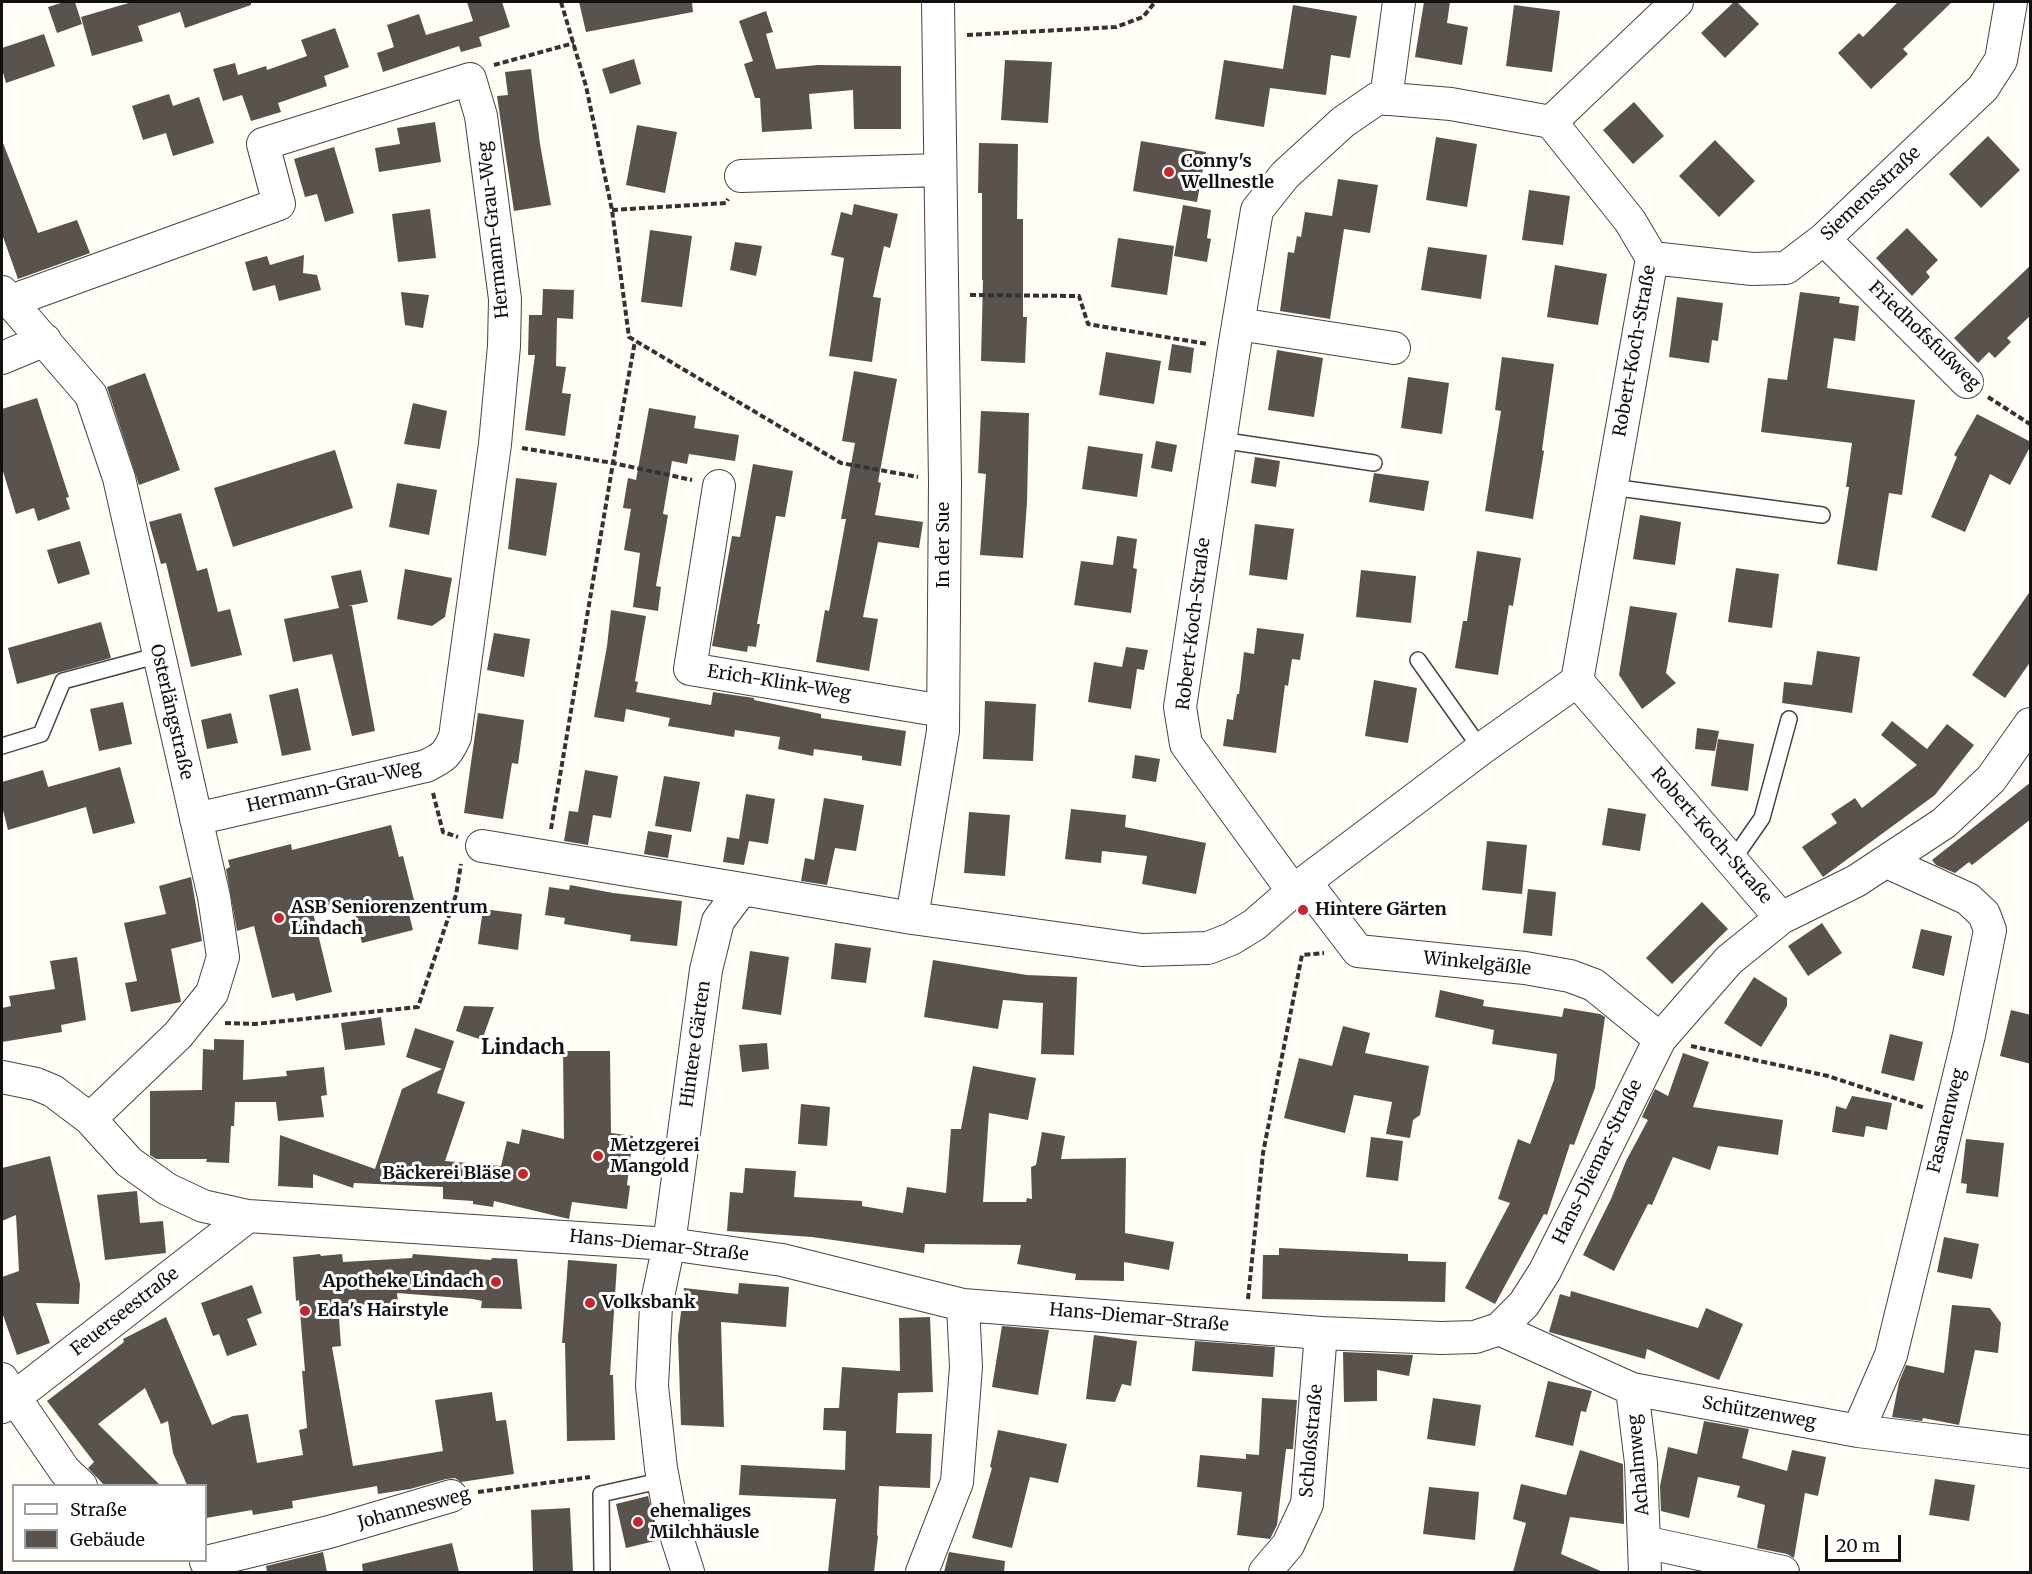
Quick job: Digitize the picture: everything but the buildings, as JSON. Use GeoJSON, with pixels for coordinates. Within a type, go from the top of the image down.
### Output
{"type":"FeatureCollection","features":[{"type":"Feature","properties":{"kind":"street","name":"In der Sue"},"geometry":{"type":"LineString","coordinates":[[912,918],[943,731],[944,711],[945,483],[938,2]]}},
{"type":"Feature","properties":{"kind":"street"},"geometry":{"type":"LineString","coordinates":[[1386,99],[1399,2]]}},
{"type":"Feature","properties":{"kind":"street"},"geometry":{"type":"LineString","coordinates":[[1551,122],[1677,2]]}},
{"type":"Feature","properties":{"kind":"street","name":"Siemensstraße"},"geometry":{"type":"LineString","coordinates":[[1652,258],[1752,269],[1786,268],[1824,239],[1983,88],[2001,60],[2011,2]]}},
{"type":"Feature","properties":{"kind":"street"},"geometry":{"type":"LineString","coordinates":[[6,296],[279,204],[263,144],[471,79]]}},
{"type":"Feature","properties":{"kind":"street","name":"Hermann-Grau-Weg"},"geometry":{"type":"LineString","coordinates":[[196,819],[426,766],[442,759],[449,752],[454,737],[495,444],[504,346],[505,299],[481,116],[471,79]]}},
{"type":"Feature","properties":{"kind":"street","name":"Robert-Koch-Straße"},"geometry":{"type":"LineString","coordinates":[[1300,887],[1186,744],[1179,707],[1257,210],[1285,175],[1343,122],[1378,98],[1451,104],[1551,122],[1630,220],[1652,258],[1577,681],[1781,918]]}},
{"type":"Feature","properties":{"kind":"street"},"geometry":{"type":"LineString","coordinates":[[741,176],[940,170]]}},
{"type":"Feature","properties":{"kind":"street","name":"Friedhofsfußweg"},"geometry":{"type":"LineString","coordinates":[[1824,239],[1967,382]]}},
{"type":"Feature","properties":{"kind":"street","name":"Osterlängstraße"},"geometry":{"type":"LineString","coordinates":[[6,296],[91,395],[118,478],[214,897],[223,957],[212,993],[178,1035],[90,1119]]}},
{"type":"Feature","properties":{"kind":"street"},"geometry":{"type":"LineString","coordinates":[[1236,336],[1394,348]]}},
{"type":"Feature","properties":{"kind":"street"},"geometry":{"type":"LineString","coordinates":[[2,358],[45,340]]}},
{"type":"Feature","properties":{"kind":"street","name":"Erich-Klink-Weg"},"geometry":{"type":"LineString","coordinates":[[719,486],[690,669],[944,711]]}},
{"type":"Feature","properties":{"kind":"street"},"geometry":{"type":"LineString","coordinates":[[474,843],[912,918],[1142,950],[1208,948],[1232,939],[1254,925],[1300,887],[1481,749],[1577,681]]}},
{"type":"Feature","properties":{"kind":"street","name":"Hans-Diemar-Straße"},"geometry":{"type":"LineString","coordinates":[[2,1077],[36,1084],[53,1091],[90,1119],[129,1162],[167,1189],[203,1206],[248,1216],[669,1244],[782,1260],[963,1305],[1322,1333],[1442,1338],[1475,1337],[1499,1329],[1524,1304],[1545,1271],[1659,1039],[1729,960],[1781,918],[1856,882],[1944,824],[1991,779],[2031,724]]}},
{"type":"Feature","properties":{"kind":"street","name":"Fasanenweg"},"geometry":{"type":"LineString","coordinates":[[1858,1431],[1891,1354],[1969,1035],[1990,930],[1984,914],[1968,899],[1887,861]]}},
{"type":"Feature","properties":{"kind":"street"},"geometry":{"type":"LineString","coordinates":[[1300,887],[1358,951]]}},
{"type":"Feature","properties":{"kind":"street","name":"Hintere Gärten"},"geometry":{"type":"LineString","coordinates":[[688,1572],[670,1516],[652,1386],[656,1306],[669,1244],[706,970],[718,921],[742,889]]}},
{"type":"Feature","properties":{"kind":"street","name":"Winkelgäßle"},"geometry":{"type":"LineString","coordinates":[[1358,951],[1525,968],[1570,976],[1594,985],[1659,1039]]}},
{"type":"Feature","properties":{"kind":"street","name":"Feuerseestraße"},"geometry":{"type":"LineString","coordinates":[[6,1395],[248,1216]]}},
{"type":"Feature","properties":{"kind":"street"},"geometry":{"type":"LineString","coordinates":[[922,1572],[957,1482],[966,1367],[963,1305]]}},
{"type":"Feature","properties":{"kind":"street","name":"Schützenweg"},"geometry":{"type":"LineString","coordinates":[[1499,1329],[1632,1389],[1858,1431],[2031,1452]]}},
{"type":"Feature","properties":{"kind":"street","name":"Schloßstraße"},"geometry":{"type":"LineString","coordinates":[[1265,1572],[1288,1545],[1307,1504],[1322,1333]]}},
{"type":"Feature","properties":{"kind":"street","name":"Achalmweg"},"geometry":{"type":"LineString","coordinates":[[1632,1389],[1641,1463],[1645,1572]]}},
{"type":"Feature","properties":{"kind":"street"},"geometry":{"type":"LineString","coordinates":[[6,1395],[65,1471],[80,1484]]}},
{"type":"Feature","properties":{"kind":"street","name":"Johannesweg"},"geometry":{"type":"LineString","coordinates":[[207,1565],[451,1496]]}},
{"type":"Feature","properties":{"kind":"street","name":"Achalmweg"},"geometry":{"type":"LineString","coordinates":[[1644,1542],[1783,1572]]}},
{"type":"Feature","properties":{"kind":"lane"},"geometry":{"type":"LineString","coordinates":[[1220,440],[1374,463]]}},
{"type":"Feature","properties":{"kind":"lane"},"geometry":{"type":"LineString","coordinates":[[1611,487],[1822,515]]}},
{"type":"Feature","properties":{"kind":"lane"},"geometry":{"type":"LineString","coordinates":[[2,746],[41,734],[63,681],[159,655]]}},
{"type":"Feature","properties":{"kind":"lane"},"geometry":{"type":"LineString","coordinates":[[1418,660],[1481,749]]}},
{"type":"Feature","properties":{"kind":"lane"},"geometry":{"type":"LineString","coordinates":[[1732,861],[1762,818],[1789,719]]}},
{"type":"Feature","properties":{"kind":"lane"},"geometry":{"type":"LineString","coordinates":[[602,1572],[601,1494],[664,1480]]}},
{"type":"Feature","properties":{"kind":"path"},"geometry":{"type":"LineString","coordinates":[[561,2],[586,86],[612,210],[629,337],[841,463],[945,483]]}},
{"type":"Feature","properties":{"kind":"path"},"geometry":{"type":"LineString","coordinates":[[939,37],[1116,27],[1143,17],[1155,2]]}},
{"type":"Feature","properties":{"kind":"path"},"geometry":{"type":"LineString","coordinates":[[471,79],[483,68],[574,43]]}},
{"type":"Feature","properties":{"kind":"path"},"geometry":{"type":"LineString","coordinates":[[612,210],[726,203],[741,176]]}},
{"type":"Feature","properties":{"kind":"path"},"geometry":{"type":"LineString","coordinates":[[942,295],[1079,296],[1088,324],[1236,336]]}},
{"type":"Feature","properties":{"kind":"path"},"geometry":{"type":"LineString","coordinates":[[546,856],[635,341]]}},
{"type":"Feature","properties":{"kind":"path","name":"Friedhofsfußweg"},"geometry":{"type":"LineString","coordinates":[[1967,382],[2031,424]]}},
{"type":"Feature","properties":{"kind":"path"},"geometry":{"type":"LineString","coordinates":[[495,444],[613,463],[719,486]]}},
{"type":"Feature","properties":{"kind":"path"},"geometry":{"type":"LineString","coordinates":[[198,1010],[210,1023],[255,1024],[418,1007],[474,843],[443,832],[426,766]]}},
{"type":"Feature","properties":{"kind":"path"},"geometry":{"type":"LineString","coordinates":[[1245,1327],[1263,1153],[1302,955],[1358,951]]}},
{"type":"Feature","properties":{"kind":"path"},"geometry":{"type":"LineString","coordinates":[[1659,1039],[1828,1076],[1948,1116]]}},
{"type":"Feature","properties":{"kind":"path","name":"Johannesweg"},"geometry":{"type":"LineString","coordinates":[[451,1496],[594,1477]]}},
{"type":"Feature","properties":{"kind":"place","name":"Conny's Wellnestle"},"geometry":{"type":"Point","coordinates":[1169,172]}},
{"type":"Feature","properties":{"kind":"place","name":"Hintere Gärten"},"geometry":{"type":"Point","coordinates":[1303,910]}},
{"type":"Feature","properties":{"kind":"place","name":"ASB Seniorenzentrum Lindach"},"geometry":{"type":"Point","coordinates":[279,918]}},
{"type":"Feature","properties":{"kind":"place","name":"Metzgerei Mangold"},"geometry":{"type":"Point","coordinates":[598,1156]}},
{"type":"Feature","properties":{"kind":"place","name":"Bäckerei Bläse"},"geometry":{"type":"Point","coordinates":[523,1174]}},
{"type":"Feature","properties":{"kind":"place","name":"Apotheke Lindach"},"geometry":{"type":"Point","coordinates":[496,1282]}},
{"type":"Feature","properties":{"kind":"place","name":"Volksbank"},"geometry":{"type":"Point","coordinates":[590,1303]}},
{"type":"Feature","properties":{"kind":"place","name":"Eda's Hairstyle"},"geometry":{"type":"Point","coordinates":[305,1311]}},
{"type":"Feature","properties":{"kind":"place","name":"ehemaliges Milchhäusle"},"geometry":{"type":"Point","coordinates":[638,1522]}},
{"type":"Feature","properties":{"kind":"district","name":"Lindach"},"geometry":{"type":"Point","coordinates":[523,1048]}}]}
